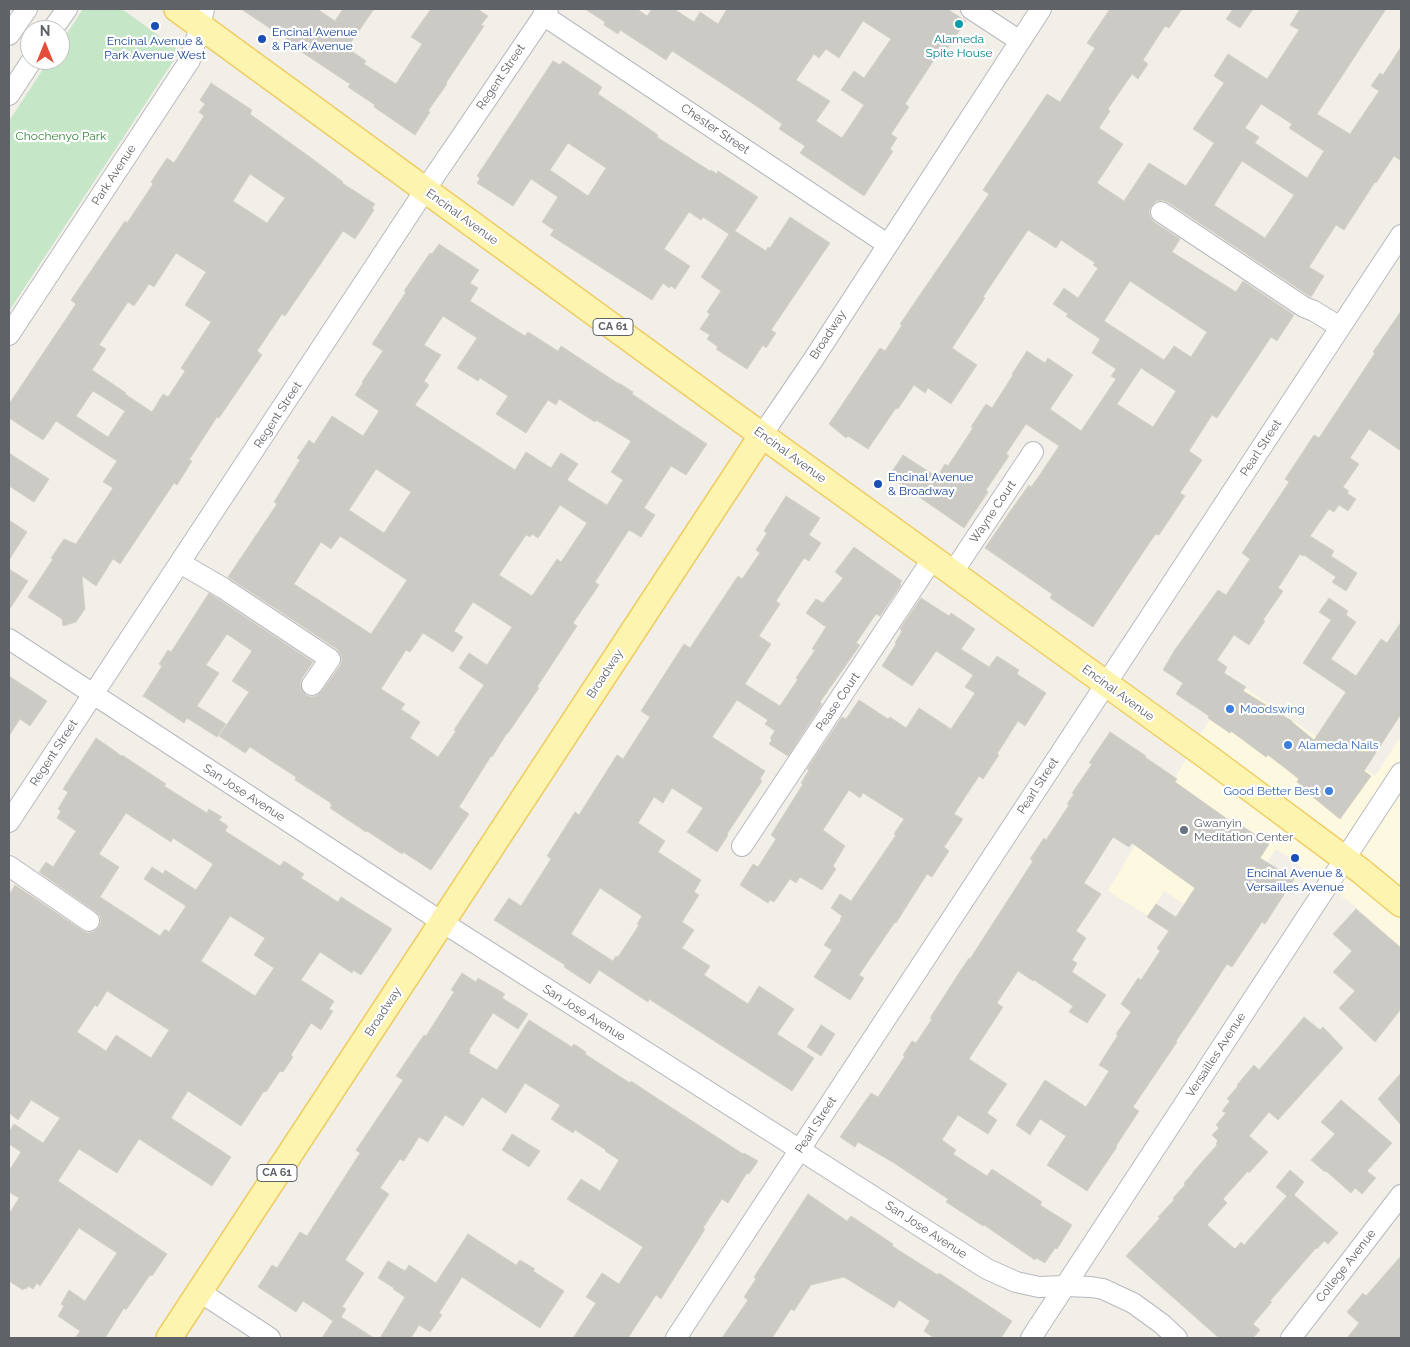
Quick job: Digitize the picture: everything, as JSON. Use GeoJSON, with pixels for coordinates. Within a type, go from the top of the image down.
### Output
{"type":"FeatureCollection","features":[{"type":"Feature","properties":{"kind":"main road","name":"Encinal Avenue"},"geometry":{"type":"LineString","coordinates":[[177,9],[202,17],[425,190],[1209,758],[1401,904]]}},
{"type":"Feature","properties":{"kind":"main road","name":"Broadway"},"geometry":{"type":"LineString","coordinates":[[169,1338],[762,435]]}},
{"type":"Feature","properties":{"kind":"street"},"geometry":{"type":"LineString","coordinates":[[9,36],[27,9]]}},
{"type":"Feature","properties":{"kind":"street"},"geometry":{"type":"LineString","coordinates":[[59,20],[67,9]]}},
{"type":"Feature","properties":{"kind":"street"},"geometry":{"type":"LineString","coordinates":[[971,9],[1020,40]]}},
{"type":"Feature","properties":{"kind":"street","name":"Broadway"},"geometry":{"type":"LineString","coordinates":[[762,435],[813,360],[1041,9]]}},
{"type":"Feature","properties":{"kind":"street","name":"Regent Street"},"geometry":{"type":"LineString","coordinates":[[9,822],[425,190],[546,12]]}},
{"type":"Feature","properties":{"kind":"street","name":"Chester Street"},"geometry":{"type":"LineString","coordinates":[[546,12],[887,244]]}},
{"type":"Feature","properties":{"kind":"street","name":"Park Avenue"},"geometry":{"type":"LineString","coordinates":[[9,335],[190,60],[202,17]]}},
{"type":"Feature","properties":{"kind":"street"},"geometry":{"type":"LineString","coordinates":[[9,95],[25,70]]}},
{"type":"Feature","properties":{"kind":"street"},"geometry":{"type":"LineString","coordinates":[[1161,212],[1304,307],[1340,327]]}},
{"type":"Feature","properties":{"kind":"street","name":"Pearl Street"},"geometry":{"type":"LineString","coordinates":[[676,1338],[1401,235]]}},
{"type":"Feature","properties":{"kind":"street","name":"Wayne Court"},"geometry":{"type":"LineString","coordinates":[[943,565],[1033,452]]}},
{"type":"Feature","properties":{"kind":"street"},"geometry":{"type":"LineString","coordinates":[[180,563],[223,588],[330,659],[312,685]]}},
{"type":"Feature","properties":{"kind":"street","name":"Pease Court"},"geometry":{"type":"LineString","coordinates":[[742,846],[943,565]]}},
{"type":"Feature","properties":{"kind":"street","name":"San Jose Avenue"},"geometry":{"type":"LineString","coordinates":[[9,639],[442,922],[987,1269],[1016,1282],[1039,1287],[1065,1286],[1103,1289],[1133,1303],[1162,1324],[1177,1338]]}},
{"type":"Feature","properties":{"kind":"street","name":"Versailles Avenue"},"geometry":{"type":"LineString","coordinates":[[1031,1338],[1401,773]]}},
{"type":"Feature","properties":{"kind":"street"},"geometry":{"type":"LineString","coordinates":[[9,866],[89,921]]}},
{"type":"Feature","properties":{"kind":"street","name":"College Avenue"},"geometry":{"type":"LineString","coordinates":[[1291,1338],[1401,1195]]}},
{"type":"Feature","properties":{"kind":"street"},"geometry":{"type":"LineString","coordinates":[[200,1292],[270,1338]]}},
{"type":"Feature","properties":{"kind":"shaded area"},"geometry":{"type":"Polygon","coordinates":[[[1233,680],[1375,776],[1399,739],[1401,741],[1401,947],[1351,903],[1276,849],[1222,929],[1164,891],[1148,916],[1108,891],[1233,680]]]}},
{"type":"Feature","properties":{"kind":"green space","name":"Chochenyo Park"},"geometry":{"type":"Polygon","coordinates":[[[83,9],[122,9],[180,51],[9,311],[9,121],[42,70],[70,70],[70,29],[83,9]]]}},
{"type":"Feature","properties":{"kind":"building"},"geometry":{"type":"Polygon","coordinates":[[[241,9],[317,9],[335,21],[343,9],[374,9],[347,48],[366,61],[364,64],[396,84],[422,44],[411,37],[431,9],[477,9],[488,16],[481,25],[484,26],[428,111],[430,112],[415,135],[348,87],[350,84],[241,9]]]}},
{"type":"Feature","properties":{"kind":"building"},"geometry":{"type":"Polygon","coordinates":[[[585,9],[637,9],[647,16],[652,9],[674,9],[694,22],[700,12],[718,24],[727,9],[947,9],[966,21],[940,59],[936,57],[905,104],[909,107],[891,134],[897,138],[890,149],[893,151],[864,196],[800,153],[805,146],[779,129],[782,124],[752,103],[672,51],[666,60],[620,30],[618,34],[604,25],[605,22],[585,9]],[[863,21],[839,58],[826,49],[819,58],[814,54],[796,80],[830,101],[816,121],[842,138],[864,105],[841,90],[854,71],[864,78],[891,39],[863,21]]]}},
{"type":"Feature","properties":{"kind":"building"},"geometry":{"type":"Polygon","coordinates":[[[1110,9],[1182,9],[1169,28],[1165,26],[1143,60],[1148,64],[1138,79],[1132,74],[1108,109],[1110,111],[1099,128],[1123,144],[1097,183],[1124,201],[1149,163],[1186,186],[1214,143],[1193,129],[1224,83],[1214,76],[1228,54],[1267,79],[1299,30],[1290,25],[1300,9],[1386,9],[1317,114],[1350,134],[1379,91],[1371,86],[1380,73],[1383,75],[1401,47],[1401,161],[1394,156],[1344,230],[1336,225],[1309,267],[1324,276],[1311,297],[1168,202],[1156,201],[1151,206],[1149,211],[1150,217],[1154,222],[1180,239],[1172,252],[1236,292],[1243,281],[1294,315],[1277,341],[1271,337],[1217,418],[1212,415],[1189,451],[1202,460],[1180,493],[1185,496],[1159,535],[1156,534],[1150,542],[1093,627],[1050,598],[1052,594],[985,548],[1059,446],[1026,424],[1006,454],[1009,456],[986,490],[988,492],[964,528],[889,476],[903,455],[937,477],[945,464],[948,466],[986,404],[992,408],[1027,351],[1045,363],[1048,358],[1073,375],[1050,409],[1081,431],[1116,379],[1111,376],[1116,369],[1092,353],[1100,339],[1066,316],[1068,314],[1053,304],[1064,288],[1078,298],[1098,268],[1093,265],[1095,263],[1061,240],[1056,248],[1028,230],[983,297],[985,298],[952,348],[977,365],[951,404],[928,388],[925,393],[914,385],[868,449],[848,436],[846,438],[829,424],[880,348],[885,351],[902,325],[900,324],[989,194],[983,190],[1047,94],[1060,102],[1095,48],[1087,43],[1110,9]],[[1261,104],[1245,128],[1259,137],[1255,143],[1307,178],[1324,151],[1289,128],[1292,124],[1261,104]],[[1242,161],[1214,205],[1265,238],[1294,195],[1242,161]],[[1130,281],[1104,321],[1164,360],[1174,346],[1191,357],[1207,332],[1130,281]],[[1141,368],[1117,404],[1153,427],[1176,391],[1141,368]]]}},
{"type":"Feature","properties":{"kind":"building"},"geometry":{"type":"Polygon","coordinates":[[[1233,9],[1253,9],[1240,28],[1226,19],[1233,9]]]}},
{"type":"Feature","properties":{"kind":"building"},"geometry":{"type":"Polygon","coordinates":[[[553,61],[560,65],[563,61],[602,87],[598,94],[658,135],[657,137],[710,171],[717,174],[718,171],[758,197],[735,231],[766,251],[768,247],[770,248],[790,217],[830,243],[771,330],[776,333],[766,348],[763,345],[747,369],[716,349],[718,347],[707,339],[710,335],[700,329],[710,314],[707,312],[721,291],[701,277],[729,234],[703,217],[701,220],[689,212],[664,249],[690,266],[675,289],[671,286],[669,288],[663,283],[652,300],[550,235],[554,230],[542,222],[558,197],[531,179],[513,206],[477,183],[480,178],[477,176],[553,61]],[[568,143],[550,170],[588,196],[606,168],[568,143]]]}},
{"type":"Feature","properties":{"kind":"building"},"geometry":{"type":"Polygon","coordinates":[[[211,83],[252,110],[250,114],[314,160],[342,183],[375,204],[372,208],[374,210],[355,239],[343,231],[285,316],[282,314],[257,351],[262,355],[219,418],[217,417],[189,460],[192,461],[177,485],[174,483],[120,564],[113,559],[96,586],[82,576],[85,609],[76,622],[63,626],[62,619],[28,597],[64,539],[76,544],[113,488],[103,482],[117,461],[56,421],[43,440],[9,418],[9,404],[76,304],[71,300],[125,221],[127,223],[153,184],[151,182],[167,158],[174,163],[204,116],[199,112],[205,104],[200,100],[211,83]],[[250,174],[233,201],[267,223],[285,198],[250,174]],[[176,253],[154,287],[149,284],[134,306],[128,302],[99,345],[106,349],[92,370],[152,412],[163,394],[168,397],[185,371],[181,368],[211,322],[185,305],[206,272],[176,253]],[[93,391],[76,416],[108,437],[125,411],[93,391]]]}},
{"type":"Feature","properties":{"kind":"building"},"geometry":{"type":"Polygon","coordinates":[[[439,244],[479,270],[470,283],[478,288],[470,301],[525,336],[528,332],[558,351],[561,346],[633,392],[632,394],[707,444],[686,475],[671,466],[644,508],[655,515],[641,537],[629,530],[595,582],[599,585],[573,623],[577,626],[537,687],[539,688],[491,756],[459,807],[469,814],[431,870],[366,832],[330,808],[331,803],[295,780],[296,777],[250,747],[245,753],[219,736],[249,692],[232,681],[252,651],[227,634],[206,665],[219,673],[197,706],[226,724],[217,737],[187,718],[184,723],[143,696],[162,666],[159,664],[168,650],[171,652],[209,593],[313,662],[300,684],[306,695],[311,697],[317,696],[340,666],[341,654],[337,649],[228,577],[277,504],[274,502],[300,460],[297,458],[309,440],[314,444],[332,416],[363,436],[379,411],[355,395],[383,351],[372,344],[406,292],[404,291],[430,253],[432,254],[439,244]],[[443,316],[424,345],[441,355],[424,381],[429,385],[415,405],[515,470],[526,452],[551,468],[561,453],[578,464],[567,480],[607,505],[623,480],[611,472],[631,441],[596,420],[595,422],[559,399],[556,405],[548,400],[526,433],[496,414],[508,396],[480,378],[478,381],[457,368],[477,338],[443,316]],[[376,469],[349,510],[384,533],[411,492],[376,469]],[[560,505],[538,538],[532,534],[530,537],[526,535],[499,575],[532,596],[557,559],[561,562],[587,523],[560,505]],[[340,536],[331,549],[321,542],[294,584],[371,634],[407,580],[340,536]],[[473,602],[454,631],[463,637],[453,652],[423,633],[410,652],[406,650],[381,689],[405,704],[401,709],[420,722],[410,738],[438,757],[484,685],[459,668],[469,653],[487,665],[512,627],[473,602]]]}},
{"type":"Feature","properties":{"kind":"building"},"geometry":{"type":"Polygon","coordinates":[[[1401,311],[1401,451],[1369,429],[1350,458],[1359,464],[1343,487],[1349,491],[1347,493],[1356,499],[1348,511],[1339,505],[1334,512],[1329,509],[1310,536],[1334,551],[1331,556],[1357,573],[1346,591],[1332,582],[1336,577],[1300,554],[1278,588],[1283,591],[1249,645],[1234,635],[1217,660],[1227,667],[1224,673],[1246,687],[1243,691],[1292,721],[1314,740],[1346,692],[1303,663],[1331,620],[1319,612],[1329,598],[1348,611],[1346,615],[1356,622],[1331,659],[1356,676],[1381,639],[1387,643],[1401,622],[1401,714],[1364,771],[1371,776],[1340,819],[1313,797],[1315,795],[1297,782],[1299,779],[1268,755],[1266,757],[1176,694],[1183,683],[1163,670],[1174,651],[1218,590],[1226,595],[1250,559],[1242,553],[1289,482],[1285,479],[1314,435],[1319,438],[1401,311]]]}},
{"type":"Feature","properties":{"kind":"building"},"geometry":{"type":"Polygon","coordinates":[[[9,453],[49,479],[34,502],[9,486],[9,453]]]}},
{"type":"Feature","properties":{"kind":"building"},"geometry":{"type":"Polygon","coordinates":[[[786,496],[820,518],[809,535],[821,543],[809,561],[804,558],[776,601],[780,604],[759,636],[771,644],[745,684],[780,706],[815,650],[812,649],[826,627],[806,613],[816,599],[823,603],[843,578],[835,572],[854,547],[902,581],[901,585],[880,616],[876,614],[856,643],[860,645],[820,702],[822,704],[788,756],[769,744],[772,740],[770,738],[775,731],[765,724],[768,720],[737,700],[712,737],[765,771],[760,779],[762,781],[717,852],[687,832],[703,808],[672,788],[663,803],[654,797],[638,823],[665,841],[658,852],[701,880],[694,892],[699,895],[682,922],[694,930],[682,948],[710,966],[704,975],[748,1004],[759,986],[794,1009],[777,1034],[814,1058],[792,1091],[649,999],[648,1002],[599,970],[590,984],[564,967],[565,965],[494,920],[509,898],[521,906],[551,859],[547,856],[575,812],[579,815],[617,755],[623,759],[650,717],[641,711],[684,644],[690,648],[738,576],[742,579],[760,553],[756,550],[767,533],[764,531],[786,496]],[[600,888],[571,934],[613,961],[616,956],[618,957],[639,925],[637,924],[642,916],[600,888]]]}},
{"type":"Feature","properties":{"kind":"building"},"geometry":{"type":"Polygon","coordinates":[[[9,520],[27,532],[9,560],[9,520]]]}},
{"type":"Feature","properties":{"kind":"building"},"geometry":{"type":"Polygon","coordinates":[[[9,569],[28,581],[9,610],[9,569]]]}},
{"type":"Feature","properties":{"kind":"building"},"geometry":{"type":"Polygon","coordinates":[[[921,598],[949,616],[951,613],[975,629],[961,649],[989,667],[997,656],[1019,670],[1017,674],[1046,693],[1025,726],[1018,721],[983,779],[979,776],[954,814],[963,819],[944,847],[949,851],[932,877],[927,874],[896,923],[859,975],[864,978],[850,1000],[814,977],[832,950],[824,945],[842,916],[831,908],[840,894],[851,901],[896,835],[894,834],[904,819],[863,793],[860,798],[849,790],[823,830],[845,846],[833,866],[836,869],[822,890],[800,877],[796,883],[790,879],[774,902],[770,900],[768,903],[740,885],[753,864],[758,867],[776,839],[771,835],[803,784],[801,783],[809,770],[807,769],[842,717],[846,719],[859,700],[906,728],[919,708],[951,729],[975,693],[965,687],[973,675],[936,651],[912,686],[882,666],[896,644],[902,631],[900,629],[921,598]]]}},
{"type":"Feature","properties":{"kind":"building"},"geometry":{"type":"Polygon","coordinates":[[[9,676],[47,701],[30,726],[20,719],[9,736],[9,676]]]}},
{"type":"Feature","properties":{"kind":"building"},"geometry":{"type":"Polygon","coordinates":[[[1110,732],[1146,756],[1177,779],[1175,782],[1237,826],[1239,824],[1269,844],[1260,858],[1294,879],[1265,924],[1262,922],[1232,967],[1227,964],[1133,1107],[1139,1111],[1087,1191],[1047,1165],[1066,1136],[1040,1119],[1030,1135],[1016,1125],[1045,1080],[1086,1107],[1109,1071],[1099,1065],[1131,1012],[1121,1004],[1138,978],[1141,980],[1160,951],[1157,948],[1169,931],[1147,917],[1156,904],[1176,917],[1195,888],[1132,843],[1129,847],[1113,837],[1084,883],[1101,894],[1076,931],[1086,938],[1072,960],[1077,963],[1072,972],[1106,995],[1087,1023],[1069,1012],[1073,1006],[1018,971],[997,1003],[1003,1007],[969,1059],[1007,1084],[987,1113],[997,1120],[988,1134],[958,1115],[942,1140],[956,1150],[953,1154],[987,1176],[992,1169],[1042,1202],[1040,1205],[1072,1225],[1057,1249],[1055,1248],[1045,1263],[1036,1258],[1035,1260],[946,1202],[948,1199],[894,1163],[858,1142],[855,1147],[840,1137],[871,1093],[878,1097],[905,1056],[903,1055],[912,1041],[916,1043],[932,1019],[930,1018],[1033,861],[1030,859],[1044,838],[1046,840],[1069,805],[1067,804],[1074,794],[1072,793],[1092,764],[1089,763],[1110,732]]]}},
{"type":"Feature","properties":{"kind":"building"},"geometry":{"type":"Polygon","coordinates":[[[96,738],[166,784],[164,786],[207,813],[209,809],[222,817],[219,820],[228,826],[225,831],[280,866],[284,861],[304,874],[301,878],[338,902],[341,897],[392,929],[361,975],[353,970],[352,973],[320,952],[301,980],[334,1001],[329,1009],[333,1011],[321,1030],[311,1023],[283,1072],[280,1071],[266,1092],[264,1091],[241,1126],[188,1091],[171,1118],[231,1157],[212,1186],[139,1139],[117,1173],[79,1149],[58,1181],[167,1254],[126,1310],[124,1308],[105,1338],[75,1338],[80,1331],[58,1316],[64,1306],[61,1304],[69,1290],[85,1301],[117,1253],[79,1228],[40,1286],[37,1283],[33,1289],[28,1286],[23,1290],[9,1281],[9,1214],[19,1198],[9,1192],[9,1171],[21,1152],[9,1144],[9,1132],[14,1124],[43,1143],[60,1118],[31,1100],[18,1120],[9,1113],[9,895],[15,885],[88,933],[94,932],[101,922],[100,916],[96,912],[39,872],[46,862],[53,867],[76,831],[57,818],[61,811],[58,809],[68,792],[63,789],[96,738]],[[126,813],[99,854],[119,867],[100,897],[160,936],[165,929],[169,932],[186,906],[144,879],[152,867],[163,874],[165,870],[196,890],[213,864],[173,838],[171,842],[126,813]],[[230,916],[201,961],[255,996],[274,968],[254,955],[265,938],[230,916]],[[107,991],[97,1007],[95,1005],[77,1032],[106,1051],[116,1035],[151,1058],[169,1030],[107,991]]]}},
{"type":"Feature","properties":{"kind":"building"},"geometry":{"type":"Polygon","coordinates":[[[1356,909],[1401,948],[1401,1009],[1375,1042],[1339,1008],[1355,991],[1333,972],[1352,951],[1333,934],[1356,909]]]}},
{"type":"Feature","properties":{"kind":"building"},"geometry":{"type":"Polygon","coordinates":[[[462,973],[476,982],[478,978],[505,994],[502,998],[528,1014],[518,1029],[493,1013],[469,1050],[469,1053],[497,1070],[529,1020],[572,1047],[574,1044],[586,1052],[585,1054],[630,1083],[631,1081],[743,1154],[758,1161],[749,1174],[747,1173],[728,1203],[722,1199],[661,1299],[656,1295],[628,1338],[573,1338],[596,1303],[586,1297],[602,1273],[619,1284],[643,1247],[567,1199],[581,1179],[600,1191],[619,1160],[575,1130],[573,1133],[551,1119],[560,1105],[525,1083],[506,1113],[482,1097],[463,1126],[445,1115],[428,1142],[419,1137],[404,1161],[400,1159],[380,1188],[389,1194],[345,1260],[364,1273],[342,1307],[346,1309],[341,1317],[374,1338],[322,1338],[333,1321],[303,1301],[296,1312],[258,1287],[272,1265],[277,1268],[300,1232],[307,1236],[360,1153],[356,1150],[403,1080],[396,1076],[424,1035],[426,1036],[454,992],[451,990],[462,973]]]}},
{"type":"Feature","properties":{"kind":"building"},"geometry":{"type":"Polygon","coordinates":[[[1304,1017],[1320,1030],[1323,1027],[1343,1048],[1278,1120],[1269,1112],[1249,1136],[1268,1152],[1223,1199],[1227,1203],[1207,1225],[1235,1249],[1241,1242],[1244,1245],[1287,1196],[1276,1187],[1290,1170],[1304,1182],[1294,1195],[1338,1233],[1328,1244],[1324,1241],[1316,1248],[1270,1301],[1272,1302],[1253,1324],[1260,1330],[1253,1338],[1219,1338],[1126,1256],[1160,1218],[1158,1217],[1174,1200],[1173,1198],[1185,1185],[1184,1183],[1217,1145],[1218,1141],[1212,1135],[1219,1128],[1216,1125],[1226,1113],[1222,1111],[1230,1101],[1227,1099],[1237,1085],[1254,1065],[1259,1070],[1304,1017]]]}},
{"type":"Feature","properties":{"kind":"building"},"geometry":{"type":"Polygon","coordinates":[[[821,1025],[835,1034],[821,1056],[807,1047],[821,1025]]]}},
{"type":"Feature","properties":{"kind":"building"},"geometry":{"type":"Polygon","coordinates":[[[1401,1073],[1401,1125],[1378,1099],[1401,1073]]]}},
{"type":"Feature","properties":{"kind":"building"},"geometry":{"type":"Polygon","coordinates":[[[1341,1100],[1392,1143],[1367,1171],[1376,1178],[1362,1194],[1355,1188],[1351,1193],[1311,1160],[1335,1134],[1321,1122],[1341,1100]]]}},
{"type":"Feature","properties":{"kind":"building"},"geometry":{"type":"Polygon","coordinates":[[[512,1134],[540,1151],[529,1167],[502,1150],[512,1134]]]}},
{"type":"Feature","properties":{"kind":"building"},"geometry":{"type":"Polygon","coordinates":[[[808,1194],[847,1221],[851,1216],[893,1244],[892,1246],[938,1275],[939,1273],[1012,1321],[1001,1338],[934,1338],[924,1331],[930,1321],[899,1300],[894,1308],[844,1277],[811,1285],[794,1311],[791,1309],[772,1338],[722,1338],[748,1300],[744,1297],[756,1279],[754,1277],[808,1194]]]}},
{"type":"Feature","properties":{"kind":"building"},"geometry":{"type":"Polygon","coordinates":[[[468,1234],[516,1265],[520,1260],[535,1269],[533,1271],[564,1291],[540,1328],[462,1277],[439,1313],[442,1315],[430,1332],[419,1325],[411,1338],[380,1338],[405,1297],[378,1278],[388,1261],[405,1271],[409,1265],[436,1283],[468,1234]]]}},
{"type":"Feature","properties":{"kind":"building"},"geometry":{"type":"Polygon","coordinates":[[[1401,1256],[1401,1338],[1347,1338],[1359,1323],[1347,1312],[1363,1293],[1366,1296],[1401,1256]]]}},
{"type":"Feature","properties":{"kind":"place","name":"Alameda Spite House"},"geometry":{"type":"Point","coordinates":[959,24]}},
{"type":"Feature","properties":{"kind":"place","name":"Encinal Avenue & Park Avenue West"},"geometry":{"type":"Point","coordinates":[155,26]}},
{"type":"Feature","properties":{"kind":"place","name":"Encinal Avenue & Park Avenue"},"geometry":{"type":"Point","coordinates":[262,39]}},
{"type":"Feature","properties":{"kind":"place","name":"Encinal Avenue & Broadway"},"geometry":{"type":"Point","coordinates":[878,484]}},
{"type":"Feature","properties":{"kind":"place","name":"Moodswing"},"geometry":{"type":"Point","coordinates":[1230,709]}},
{"type":"Feature","properties":{"kind":"place","name":"Alameda Nails"},"geometry":{"type":"Point","coordinates":[1288,745]}},
{"type":"Feature","properties":{"kind":"place","name":"Good Better Best"},"geometry":{"type":"Point","coordinates":[1329,791]}},
{"type":"Feature","properties":{"kind":"place","name":"Gwanyin Meditation Center"},"geometry":{"type":"Point","coordinates":[1184,830]}},
{"type":"Feature","properties":{"kind":"place","name":"Encinal Avenue & Versailles Avenue"},"geometry":{"type":"Point","coordinates":[1295,858]}}]}
